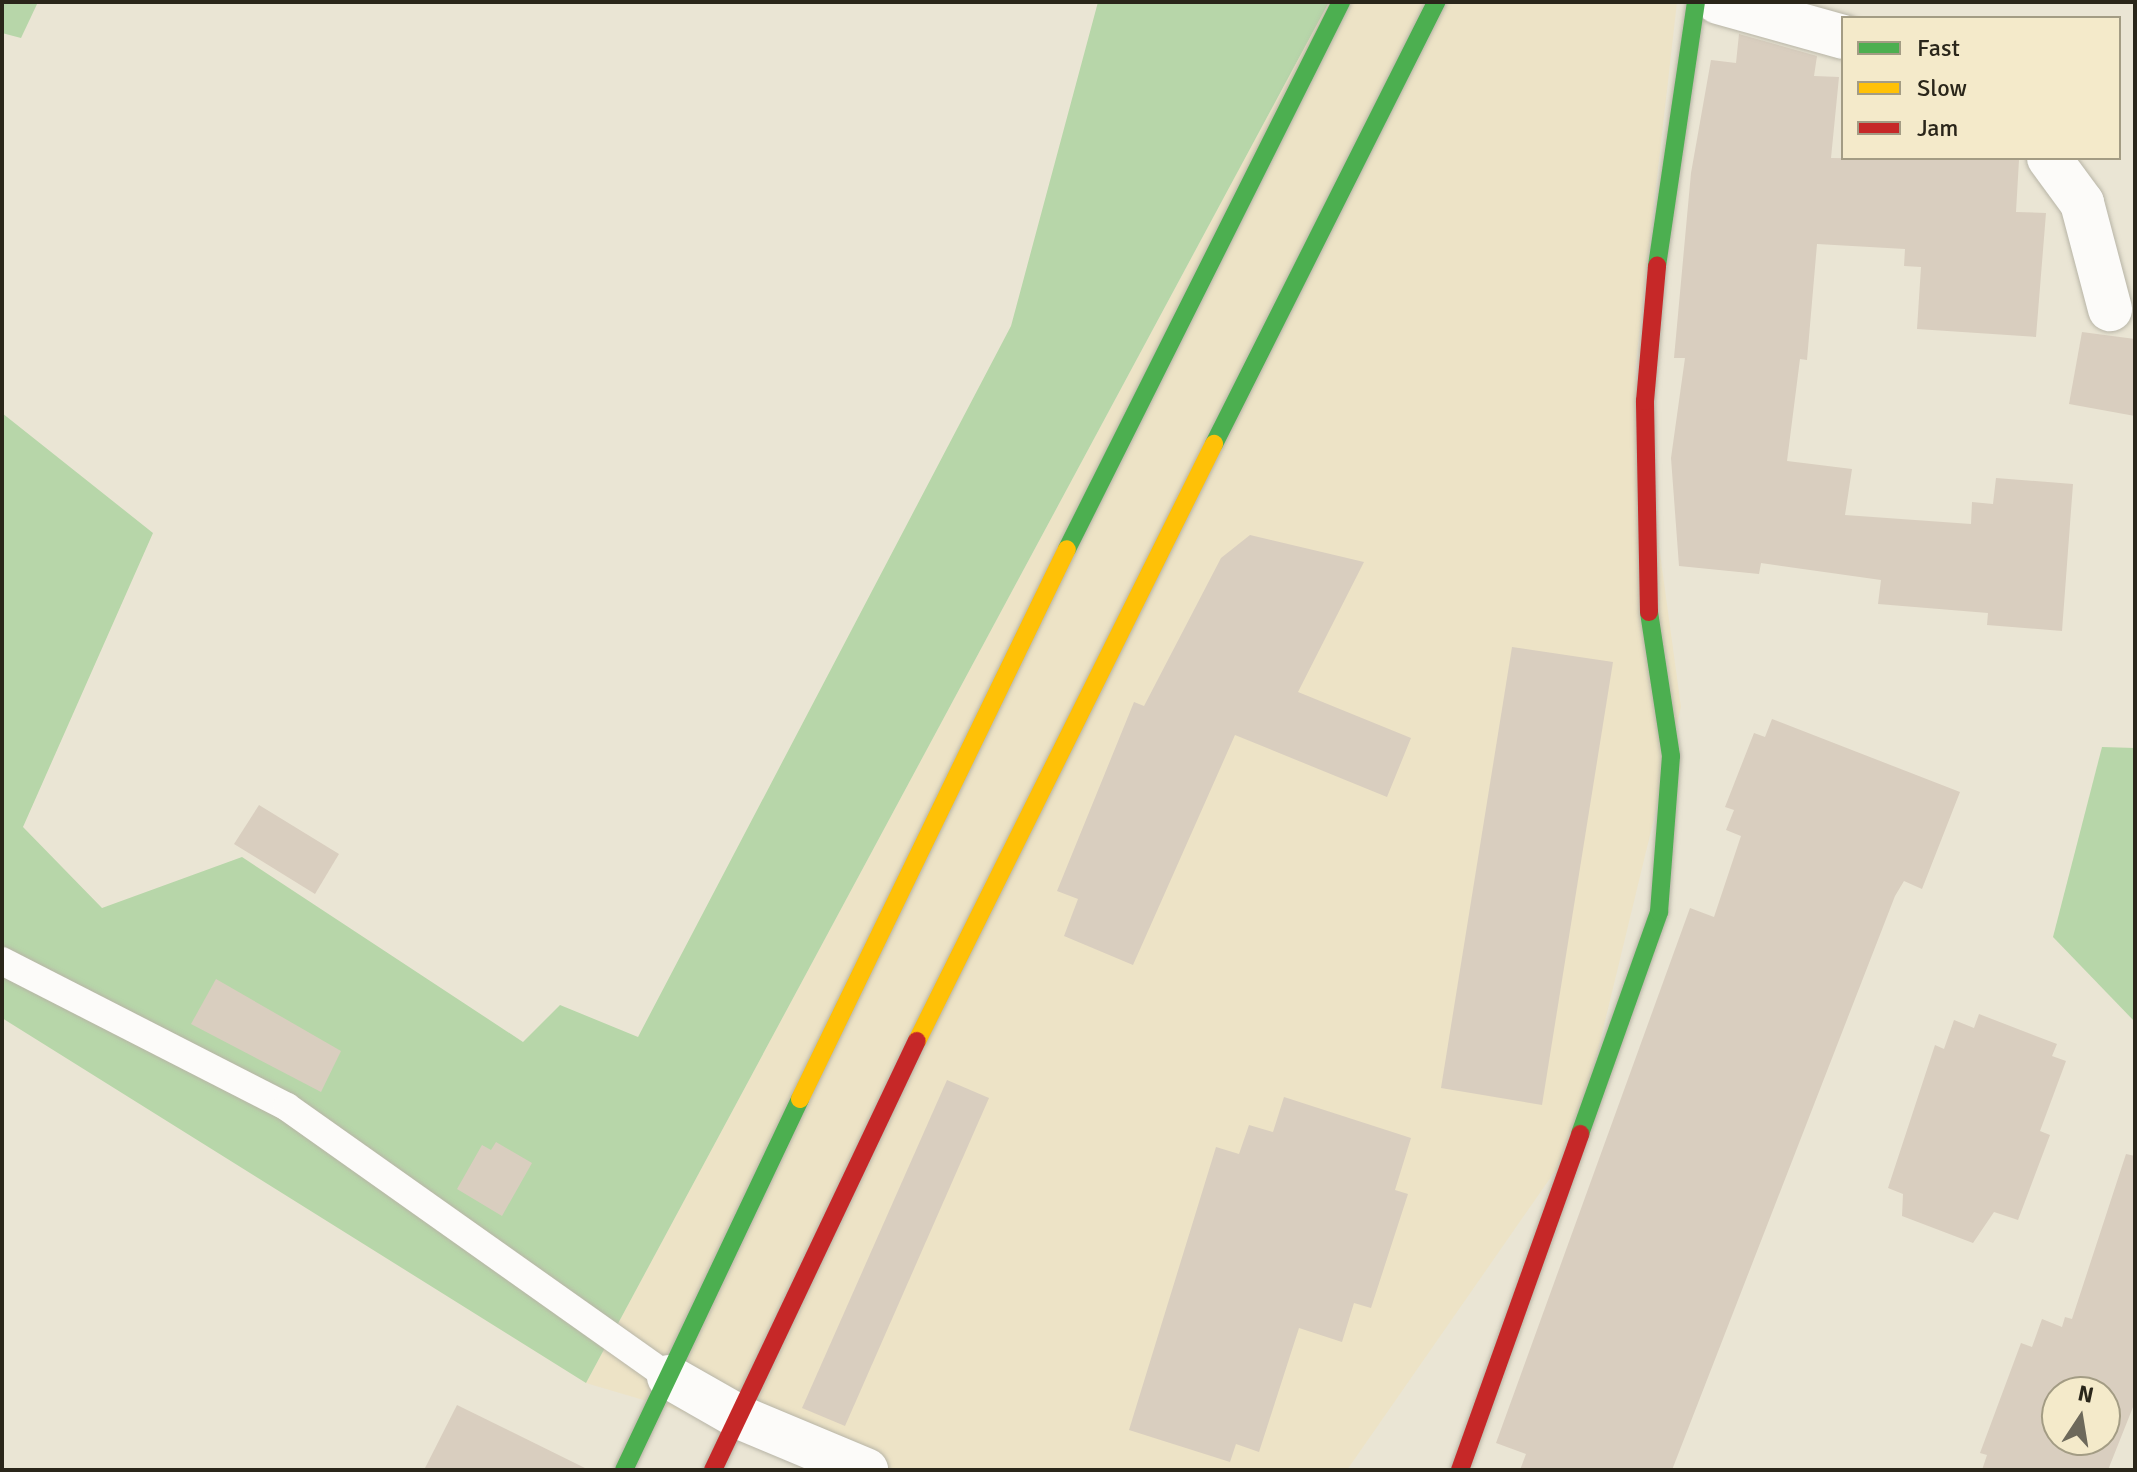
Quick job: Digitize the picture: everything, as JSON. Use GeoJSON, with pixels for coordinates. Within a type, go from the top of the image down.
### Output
{"type":"FeatureCollection","features":[{"type":"Feature","properties":{"kind":"street"},"geometry":{"type":"LineString","coordinates":[[624,1470],[968,746],[1341,2]]}},
{"type":"Feature","properties":{"kind":"street"},"geometry":{"type":"LineString","coordinates":[[713,1470],[980,910],[1436,2]]}},
{"type":"Feature","properties":{"kind":"street"},"geometry":{"type":"LineString","coordinates":[[1460,1470],[1659,912],[1671,756],[1648,604],[1645,401],[1666,170],[1696,2]]}},
{"type":"Feature","properties":{"kind":"street"},"geometry":{"type":"LineString","coordinates":[[1718,2],[1841,36]]}},
{"type":"Feature","properties":{"kind":"street"},"geometry":{"type":"LineString","coordinates":[[2050,160],[2082,203],[2110,309]]}},
{"type":"Feature","properties":{"kind":"street"},"geometry":{"type":"LineString","coordinates":[[669,1377],[739,1417],[866,1470]]}},
{"type":"Feature","properties":{"kind":"lane"},"geometry":{"type":"LineString","coordinates":[[2,961],[287,1107],[669,1377]]}},
{"type":"Feature","properties":{"kind":"shaded area"},"geometry":{"type":"Polygon","coordinates":[[[1329,2],[1677,2],[1635,371],[1681,707],[1576,1141],[1347,1470],[880,1470],[586,1383],[1329,2]]]}},
{"type":"Feature","properties":{"kind":"green space"},"geometry":{"type":"Polygon","coordinates":[[[2,2],[38,2],[21,38],[2,33],[2,2]]]}},
{"type":"Feature","properties":{"kind":"green space"},"geometry":{"type":"Polygon","coordinates":[[[1098,2],[1329,2],[586,1383],[2,1018],[2,413],[153,533],[23,827],[102,908],[242,857],[523,1042],[560,1005],[638,1037],[1011,326],[1098,2]]]}},
{"type":"Feature","properties":{"kind":"green space"},"geometry":{"type":"Polygon","coordinates":[[[2102,747],[2135,748],[2135,1022],[2053,937],[2102,747]]]}},
{"type":"Feature","properties":{"kind":"building"},"geometry":{"type":"Polygon","coordinates":[[[1739,34],[1817,56],[1814,76],[1839,77],[1831,158],[2019,160],[2016,212],[2046,213],[2036,337],[1917,329],[1921,267],[1904,266],[1905,249],[1817,244],[1807,360],[1800,359],[1787,461],[1852,469],[1845,515],[1971,524],[1972,502],[1993,504],[1996,478],[2073,484],[2062,631],[1987,625],[1988,613],[1878,604],[1881,580],[1761,563],[1759,574],[1679,566],[1671,458],[1685,358],[1674,358],[1691,173],[1711,60],[1736,63],[1739,34]]]}},
{"type":"Feature","properties":{"kind":"building"},"geometry":{"type":"Polygon","coordinates":[[[2082,332],[2135,339],[2135,416],[2069,404],[2082,332]]]}},
{"type":"Feature","properties":{"kind":"building"},"geometry":{"type":"Polygon","coordinates":[[[1250,535],[1364,562],[1298,692],[1411,738],[1387,797],[1235,735],[1133,965],[1064,936],[1078,899],[1057,891],[1134,702],[1144,706],[1221,558],[1250,535]]]}},
{"type":"Feature","properties":{"kind":"building"},"geometry":{"type":"Polygon","coordinates":[[[1512,647],[1613,662],[1542,1105],[1441,1088],[1512,647]]]}},
{"type":"Feature","properties":{"kind":"building"},"geometry":{"type":"Polygon","coordinates":[[[1772,719],[1960,792],[1922,889],[1904,881],[1895,896],[1672,1470],[1520,1470],[1526,1454],[1496,1443],[1690,908],[1714,917],[1741,836],[1726,830],[1734,810],[1725,807],[1754,733],[1765,737],[1772,719]]]}},
{"type":"Feature","properties":{"kind":"building"},"geometry":{"type":"Polygon","coordinates":[[[259,805],[339,854],[315,894],[234,844],[259,805]]]}},
{"type":"Feature","properties":{"kind":"building"},"geometry":{"type":"Polygon","coordinates":[[[216,979],[341,1051],[321,1092],[191,1024],[216,979]]]}},
{"type":"Feature","properties":{"kind":"building"},"geometry":{"type":"Polygon","coordinates":[[[1979,1014],[2057,1044],[2052,1056],[2066,1061],[2040,1131],[2050,1135],[2018,1220],[1994,1212],[1973,1243],[1902,1216],[1903,1194],[1888,1188],[1935,1045],[1944,1049],[1954,1020],[1974,1028],[1979,1014]]]}},
{"type":"Feature","properties":{"kind":"building"},"geometry":{"type":"Polygon","coordinates":[[[947,1080],[989,1098],[845,1426],[802,1408],[947,1080]]]}},
{"type":"Feature","properties":{"kind":"building"},"geometry":{"type":"Polygon","coordinates":[[[1284,1097],[1411,1138],[1395,1190],[1408,1194],[1371,1308],[1354,1303],[1342,1342],[1299,1328],[1259,1452],[1236,1444],[1230,1462],[1129,1430],[1216,1147],[1239,1154],[1249,1125],[1273,1132],[1284,1097]]]}},
{"type":"Feature","properties":{"kind":"building"},"geometry":{"type":"Polygon","coordinates":[[[496,1142],[532,1163],[502,1216],[457,1189],[482,1145],[491,1150],[496,1142]]]}},
{"type":"Feature","properties":{"kind":"building"},"geometry":{"type":"Polygon","coordinates":[[[2126,1154],[2135,1156],[2135,1402],[2121,1437],[2121,1376],[2041,1376],[2041,1456],[2114,1456],[2108,1470],[1982,1470],[1987,1455],[1980,1453],[2021,1343],[2032,1347],[2042,1319],[2062,1327],[2065,1317],[2072,1319],[2126,1154]]]}},
{"type":"Feature","properties":{"kind":"building"},"geometry":{"type":"Polygon","coordinates":[[[457,1405],[589,1470],[424,1470],[457,1405]]]}},
{"type":"Feature","properties":{"kind":"traffic: fast"},"geometry":{"type":"LineString","coordinates":[[1067,549],[1341,2]]}},
{"type":"Feature","properties":{"kind":"traffic: fast"},"geometry":{"type":"LineString","coordinates":[[1214,444],[1436,2]]}},
{"type":"Feature","properties":{"kind":"traffic: fast"},"geometry":{"type":"LineString","coordinates":[[1657,266],[1696,2]]}},
{"type":"Feature","properties":{"kind":"traffic: fast"},"geometry":{"type":"LineString","coordinates":[[1580,1134],[1659,912],[1671,756],[1649,612]]}},
{"type":"Feature","properties":{"kind":"traffic: fast"},"geometry":{"type":"LineString","coordinates":[[624,1470],[800,1099]]}},
{"type":"Feature","properties":{"kind":"traffic: slow"},"geometry":{"type":"LineString","coordinates":[[917,1041],[1214,444]]}},
{"type":"Feature","properties":{"kind":"traffic: slow"},"geometry":{"type":"LineString","coordinates":[[800,1099],[1067,549]]}},
{"type":"Feature","properties":{"kind":"traffic: jam"},"geometry":{"type":"LineString","coordinates":[[1649,612],[1645,401],[1657,266]]}},
{"type":"Feature","properties":{"kind":"traffic: jam"},"geometry":{"type":"LineString","coordinates":[[713,1470],[917,1041]]}},
{"type":"Feature","properties":{"kind":"traffic: jam"},"geometry":{"type":"LineString","coordinates":[[1460,1470],[1580,1134]]}}]}
